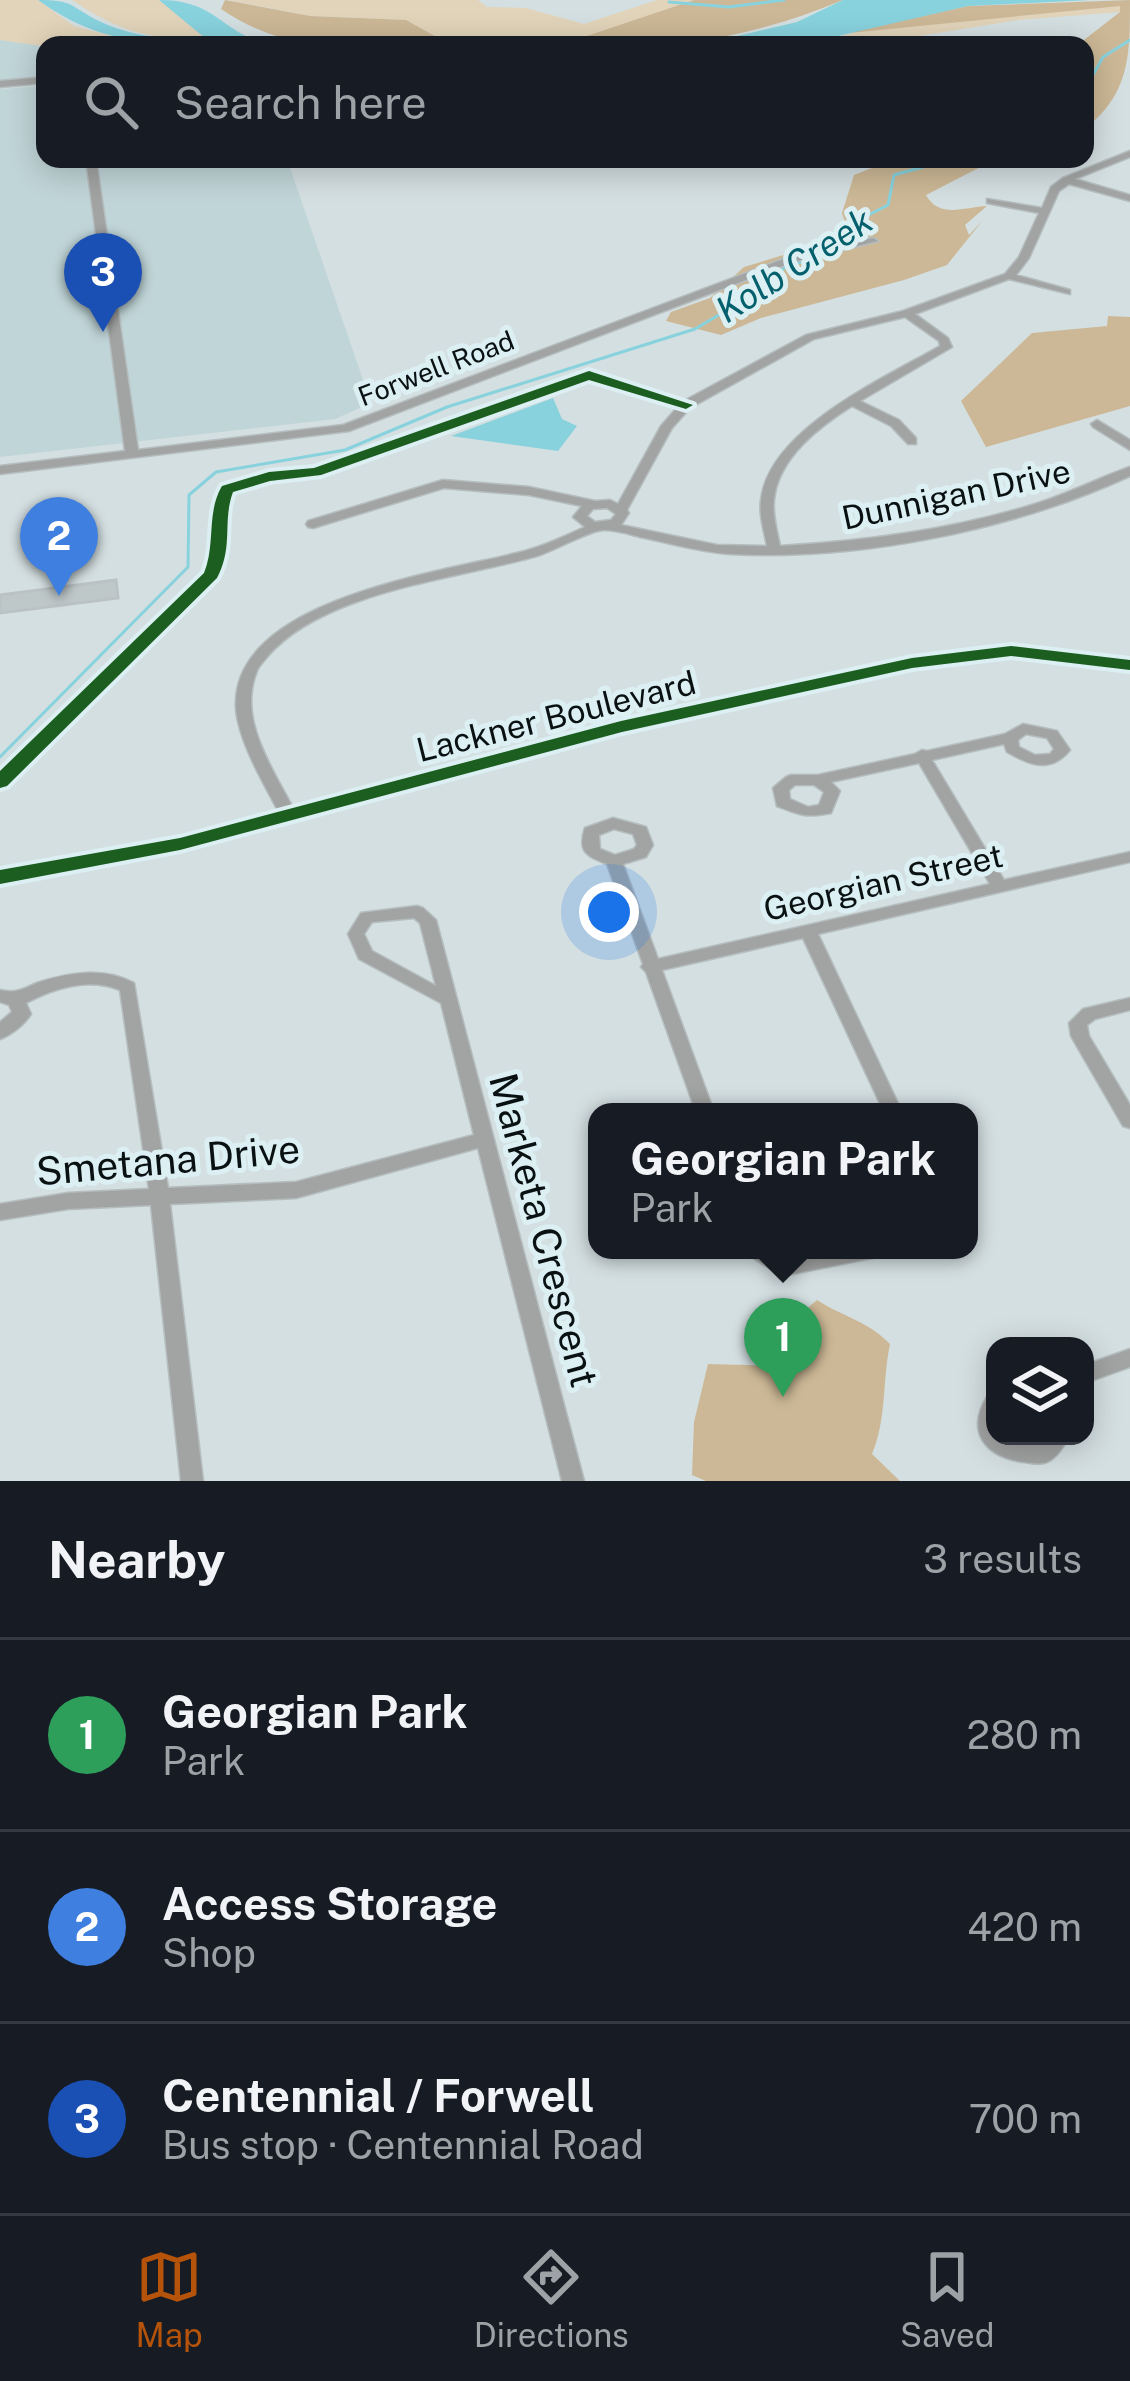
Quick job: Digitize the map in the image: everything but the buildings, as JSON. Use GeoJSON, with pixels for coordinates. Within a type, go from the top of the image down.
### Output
{"type":"FeatureCollection","features":[{"type":"Feature","properties":{"kind":"main road","name":"Lackner Boulevard"},"geometry":{"type":"LineString","coordinates":[[0,878],[181,844],[621,728],[912,663],[1011,651],[1130,665]]}},
{"type":"Feature","properties":{"kind":"street"},"geometry":{"type":"LineString","coordinates":[[0,84],[36,81]]}},
{"type":"Feature","properties":{"kind":"street"},"geometry":{"type":"LineString","coordinates":[[290,816],[248,729],[242,700],[249,672],[275,638],[338,602],[563,541],[601,526],[622,513],[629,489],[667,426],[703,393],[809,337],[907,314],[1009,276],[1024,258],[1043,211],[1066,180],[1130,154]]}},
{"type":"Feature","properties":{"kind":"street"},"geometry":{"type":"LineString","coordinates":[[92,168],[132,454]]}},
{"type":"Feature","properties":{"kind":"street"},"geometry":{"type":"LineString","coordinates":[[1066,180],[1130,198]]}},
{"type":"Feature","properties":{"kind":"street"},"geometry":{"type":"LineString","coordinates":[[1012,206],[1043,211]]}},
{"type":"Feature","properties":{"kind":"street","name":"Forwell Road"},"geometry":{"type":"LineString","coordinates":[[0,470],[345,428],[814,253],[874,241]]}},
{"type":"Feature","properties":{"kind":"street"},"geometry":{"type":"LineString","coordinates":[[1009,276],[1066,292]]}},
{"type":"Feature","properties":{"kind":"street"},"geometry":{"type":"LineString","coordinates":[[774,550],[766,498],[781,457],[807,431],[946,347],[944,340],[907,314]]}},
{"type":"Feature","properties":{"kind":"street"},"geometry":{"type":"LineString","coordinates":[[855,404],[895,423],[912,441]]}},
{"type":"Feature","properties":{"kind":"street"},"geometry":{"type":"LineString","coordinates":[[1096,424],[1130,446]]}},
{"type":"Feature","properties":{"kind":"street","name":"Dunnigan Drive"},"geometry":{"type":"LineString","coordinates":[[559,499],[579,517],[601,526],[693,546],[774,550],[886,541],[1085,496],[1130,471]]}},
{"type":"Feature","properties":{"kind":"street","name":"Dunnigan Drive"},"geometry":{"type":"LineString","coordinates":[[313,524],[443,484],[597,504],[622,513],[646,533]]}},
{"type":"Feature","properties":{"kind":"street"},"geometry":{"type":"LineString","coordinates":[[563,541],[579,517],[629,489]]}},
{"type":"Feature","properties":{"kind":"street"},"geometry":{"type":"LineString","coordinates":[[818,780],[1010,738]]}},
{"type":"Feature","properties":{"kind":"street"},"geometry":{"type":"LineString","coordinates":[[922,755],[1000,887]]}},
{"type":"Feature","properties":{"kind":"street","name":"Georgian Street"},"geometry":{"type":"LineString","coordinates":[[650,968],[1129,860]]}},
{"type":"Feature","properties":{"kind":"street"},"geometry":{"type":"LineString","coordinates":[[614,861],[702,1103]]}},
{"type":"Feature","properties":{"kind":"street","name":"Marketa Crescent"},"geometry":{"type":"LineString","coordinates":[[444,998],[365,955],[356,934],[367,917],[417,912],[428,920],[444,998],[574,1481]]}},
{"type":"Feature","properties":{"kind":"street"},"geometry":{"type":"LineString","coordinates":[[808,931],[889,1103]]}},
{"type":"Feature","properties":{"kind":"street"},"geometry":{"type":"LineString","coordinates":[[0,1032],[22,1014],[8,998],[106,977],[128,987],[160,1199],[192,1481]]}},
{"type":"Feature","properties":{"kind":"street"},"geometry":{"type":"LineString","coordinates":[[1130,1004],[1089,1014],[1078,1023],[1080,1036],[1130,1121]]}},
{"type":"Feature","properties":{"kind":"street","name":"Smetana Drive"},"geometry":{"type":"LineString","coordinates":[[0,1213],[68,1201],[296,1190],[482,1140]]}},
{"type":"Feature","properties":{"kind":"street"},"geometry":{"type":"LineString","coordinates":[[770,1259],[782,1268],[827,1259]]}},
{"type":"Feature","properties":{"kind":"street"},"geometry":{"type":"LineString","coordinates":[[1094,1371],[1130,1358]]}},
{"type":"Feature","properties":{"kind":"street"},"geometry":{"type":"LineString","coordinates":[[1002,1445],[1006,1450],[1043,1454],[1050,1445]]}},
{"type":"Feature","properties":{"kind":"shaded area"},"geometry":{"type":"Polygon","coordinates":[[[0,0],[38,0],[74,26],[112,36],[36,36],[36,45],[0,40],[0,0]]]}},
{"type":"Feature","properties":{"kind":"shaded area"},"geometry":{"type":"Polygon","coordinates":[[[72,0],[159,0],[203,36],[157,36],[104,19],[72,0]]]}},
{"type":"Feature","properties":{"kind":"shaded area"},"geometry":{"type":"Polygon","coordinates":[[[225,0],[310,16],[406,20],[435,36],[276,36],[221,9],[225,0]]]}},
{"type":"Feature","properties":{"kind":"shaded area"},"geometry":{"type":"Polygon","coordinates":[[[228,0],[478,0],[487,7],[526,8],[584,24],[657,0],[694,0],[590,36],[435,36],[406,20],[310,16],[228,0]]]}},
{"type":"Feature","properties":{"kind":"shaded area"},"geometry":{"type":"Polygon","coordinates":[[[694,0],[843,0],[726,36],[587,36],[694,0]]]}},
{"type":"Feature","properties":{"kind":"shaded area"},"geometry":{"type":"Polygon","coordinates":[[[1130,0],[1124,72],[1111,102],[1094,121],[1094,36],[1089,36],[1120,12],[1120,6],[839,34],[968,6],[1130,0]]]}},
{"type":"Feature","properties":{"kind":"shaded area"},"geometry":{"type":"Polygon","coordinates":[[[1070,6],[1120,6],[1121,12],[1018,20],[919,36],[841,36],[1070,6]]]}},
{"type":"Feature","properties":{"kind":"shaded area"},"geometry":{"type":"Polygon","coordinates":[[[0,40],[36,45],[36,78],[0,81],[0,40]]]}},
{"type":"Feature","properties":{"kind":"shaded area"},"geometry":{"type":"Polygon","coordinates":[[[36,87],[36,168],[290,168],[371,403],[335,419],[0,457],[0,89],[36,87]]]}},
{"type":"Feature","properties":{"kind":"shaded area"},"geometry":{"type":"Polygon","coordinates":[[[872,168],[978,168],[926,195],[945,209],[987,206],[965,225],[969,235],[983,220],[947,265],[904,280],[761,318],[721,335],[666,321],[671,312],[710,298],[744,267],[849,235],[842,213],[854,175],[872,168]]]}},
{"type":"Feature","properties":{"kind":"shaded area"},"geometry":{"type":"Polygon","coordinates":[[[1108,316],[1130,317],[1130,406],[986,447],[961,401],[1032,333],[1107,326],[1108,316]]]}},
{"type":"Feature","properties":{"kind":"shaded area"},"geometry":{"type":"Polygon","coordinates":[[[817,1300],[864,1324],[890,1344],[872,1454],[900,1481],[706,1481],[692,1475],[694,1422],[708,1364],[783,1366],[790,1323],[817,1300]]]}},
{"type":"Feature","properties":{"kind":"water"},"geometry":{"type":"Polygon","coordinates":[[[38,0],[66,3],[111,26],[152,36],[114,36],[38,0]]]}},
{"type":"Feature","properties":{"kind":"water"},"geometry":{"type":"Polygon","coordinates":[[[159,0],[193,5],[246,36],[202,36],[159,0]]]}},
{"type":"Feature","properties":{"kind":"water"},"geometry":{"type":"Polygon","coordinates":[[[843,0],[1090,0],[968,6],[838,36],[737,36],[797,22],[843,0]]]}},
{"type":"Feature","properties":{"kind":"water"},"geometry":{"type":"Polygon","coordinates":[[[553,398],[562,419],[577,426],[558,451],[451,436],[553,398]]]}},
{"type":"Feature","properties":{"kind":"waterway"},"geometry":{"type":"LineString","coordinates":[[669,2],[729,7],[784,0]]}},
{"type":"Feature","properties":{"kind":"waterway","name":"Kolb Creek"},"geometry":{"type":"LineString","coordinates":[[1094,73],[1103,57],[1130,40]]}},
{"type":"Feature","properties":{"kind":"waterway","name":"Kolb Creek"},"geometry":{"type":"LineString","coordinates":[[0,757],[188,567],[189,495],[216,472],[345,450],[447,407],[695,329],[766,287],[784,268],[814,257],[812,244],[888,205],[894,175],[919,168]]}},
{"type":"Feature","properties":{"kind":"cycle path"},"geometry":{"type":"LineString","coordinates":[[0,782],[211,575],[220,548],[220,508],[227,489],[269,477],[316,472],[589,375],[686,405]]}},
{"type":"Feature","properties":{"kind":"cycle path"},"geometry":{"type":"LineString","coordinates":[[0,877],[180,844],[621,727],[912,663],[1011,651],[1130,665]]}},
{"type":"Feature","properties":{"kind":"place","name":"Centennial / Forwell"},"geometry":{"type":"Point","coordinates":[103,332]}},
{"type":"Feature","properties":{"kind":"place","name":"Access Storage"},"geometry":{"type":"Point","coordinates":[59,596]}},
{"type":"Feature","properties":{"kind":"place","name":"Georgian Park"},"geometry":{"type":"Point","coordinates":[783,1397]}}]}
